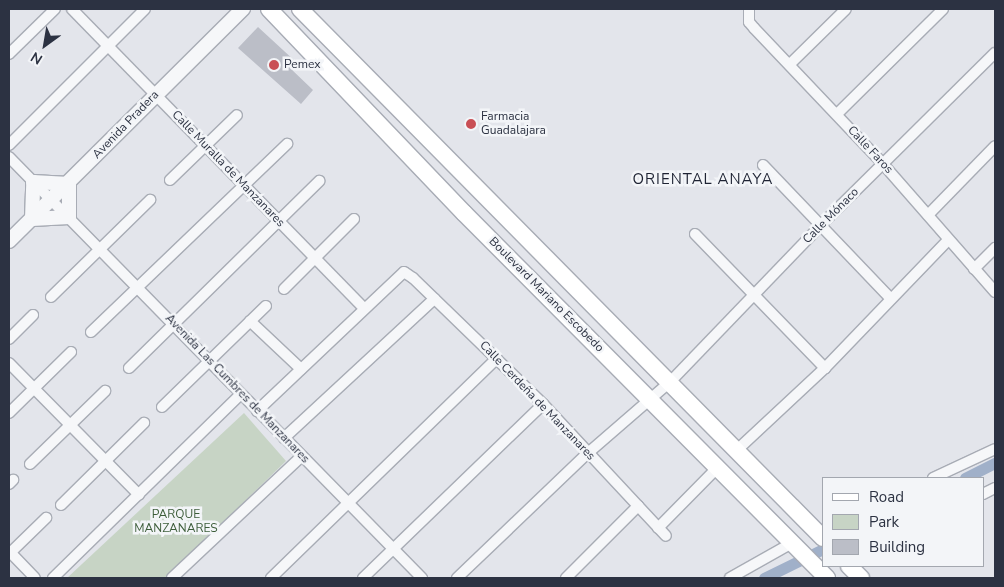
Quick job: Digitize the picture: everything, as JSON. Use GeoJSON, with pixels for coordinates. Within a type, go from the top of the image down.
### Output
{"type":"FeatureCollection","features":[{"type":"Feature","properties":{"kind":"main road","name":"Boulevard Mariano Escobedo"},"geometry":{"type":"LineString","coordinates":[[269,9],[464,214],[718,467],[795,547],[818,574]]}},
{"type":"Feature","properties":{"kind":"main road","name":"Boulevard Mariano Escobedo"},"geometry":{"type":"LineString","coordinates":[[300,9],[821,534]]}},
{"type":"Feature","properties":{"kind":"main road"},"geometry":{"type":"LineString","coordinates":[[306,9],[313,24]]}},
{"type":"Feature","properties":{"kind":"main road"},"geometry":{"type":"LineString","coordinates":[[850,567],[862,578]]}},
{"type":"Feature","properties":{"kind":"street"},"geometry":{"type":"LineString","coordinates":[[9,54],[55,9]]}},
{"type":"Feature","properties":{"kind":"street","name":"Calle Muralla de Manzanares"},"geometry":{"type":"LineString","coordinates":[[72,9],[364,308]]}},
{"type":"Feature","properties":{"kind":"street"},"geometry":{"type":"LineString","coordinates":[[9,145],[144,9]]}},
{"type":"Feature","properties":{"kind":"street","name":"Avenida Pradera"},"geometry":{"type":"LineString","coordinates":[[9,241],[69,184],[156,94],[243,9]]}},
{"type":"Feature","properties":{"kind":"street","name":"Calle Faros"},"geometry":{"type":"LineString","coordinates":[[749,9],[749,22],[883,164],[995,292]]}},
{"type":"Feature","properties":{"kind":"street"},"geometry":{"type":"LineString","coordinates":[[790,64],[846,9]]}},
{"type":"Feature","properties":{"kind":"street"},"geometry":{"type":"LineString","coordinates":[[836,114],[943,9]]}},
{"type":"Feature","properties":{"kind":"street","name":"Calle Mónaco"},"geometry":{"type":"LineString","coordinates":[[457,578],[588,453],[670,382],[822,224],[995,54]]}},
{"type":"Feature","properties":{"kind":"street"},"geometry":{"type":"LineString","coordinates":[[170,180],[237,116]]}},
{"type":"Feature","properties":{"kind":"street"},"geometry":{"type":"LineString","coordinates":[[91,332],[138,289],[287,144]]}},
{"type":"Feature","properties":{"kind":"street"},"geometry":{"type":"LineString","coordinates":[[928,215],[995,146]]}},
{"type":"Feature","properties":{"kind":"street","name":"Avenida Las Cumbres de Manzanares"},"geometry":{"type":"LineString","coordinates":[[9,157],[174,324],[347,504],[422,578]]}},
{"type":"Feature","properties":{"kind":"street"},"geometry":{"type":"LineString","coordinates":[[763,165],[822,224],[891,299]]}},
{"type":"Feature","properties":{"kind":"street"},"geometry":{"type":"LineString","coordinates":[[129,368],[319,181]]}},
{"type":"Feature","properties":{"kind":"street"},"geometry":{"type":"LineString","coordinates":[[33,182],[69,184],[69,217],[32,219],[33,182]]}},
{"type":"Feature","properties":{"kind":"street"},"geometry":{"type":"LineString","coordinates":[[51,297],[150,200]]}},
{"type":"Feature","properties":{"kind":"street"},"geometry":{"type":"LineString","coordinates":[[284,289],[354,219]]}},
{"type":"Feature","properties":{"kind":"street"},"geometry":{"type":"LineString","coordinates":[[695,234],[825,368]]}},
{"type":"Feature","properties":{"kind":"street"},"geometry":{"type":"LineString","coordinates":[[738,450],[825,368],[948,240]]}},
{"type":"Feature","properties":{"kind":"street"},"geometry":{"type":"LineString","coordinates":[[974,269],[995,248]]}},
{"type":"Feature","properties":{"kind":"street","name":"Calle Cerdeña de Manzanares"},"geometry":{"type":"LineString","coordinates":[[364,308],[404,272],[497,358],[543,404],[666,536]]}},
{"type":"Feature","properties":{"kind":"street"},"geometry":{"type":"LineString","coordinates":[[284,438],[434,299]]}},
{"type":"Feature","properties":{"kind":"street"},"geometry":{"type":"LineString","coordinates":[[162,407],[266,306]]}},
{"type":"Feature","properties":{"kind":"street"},"geometry":{"type":"LineString","coordinates":[[257,411],[364,308]]}},
{"type":"Feature","properties":{"kind":"street"},"geometry":{"type":"LineString","coordinates":[[9,338],[34,315]]}},
{"type":"Feature","properties":{"kind":"street"},"geometry":{"type":"LineString","coordinates":[[250,321],[301,369]]}},
{"type":"Feature","properties":{"kind":"street"},"geometry":{"type":"LineString","coordinates":[[9,413],[71,352]]}},
{"type":"Feature","properties":{"kind":"street"},"geometry":{"type":"LineString","coordinates":[[271,578],[497,358]]}},
{"type":"Feature","properties":{"kind":"street"},"geometry":{"type":"LineString","coordinates":[[9,363],[139,495]]}},
{"type":"Feature","properties":{"kind":"street"},"geometry":{"type":"LineString","coordinates":[[30,464],[106,391]]}},
{"type":"Feature","properties":{"kind":"street"},"geometry":{"type":"LineString","coordinates":[[53,578],[241,394]]}},
{"type":"Feature","properties":{"kind":"street"},"geometry":{"type":"LineString","coordinates":[[363,578],[543,404]]}},
{"type":"Feature","properties":{"kind":"street"},"geometry":{"type":"LineString","coordinates":[[61,505],[144,423]]}},
{"type":"Feature","properties":{"kind":"street"},"geometry":{"type":"LineString","coordinates":[[935,477],[995,449]]}},
{"type":"Feature","properties":{"kind":"street"},"geometry":{"type":"LineString","coordinates":[[172,578],[302,456]]}},
{"type":"Feature","properties":{"kind":"street"},"geometry":{"type":"LineString","coordinates":[[658,528],[718,467]]}},
{"type":"Feature","properties":{"kind":"street"},"geometry":{"type":"LineString","coordinates":[[567,578],[638,506]]}},
{"type":"Feature","properties":{"kind":"street"},"geometry":{"type":"LineString","coordinates":[[35,578],[9,552],[46,518]]}},
{"type":"Feature","properties":{"kind":"street"},"geometry":{"type":"LineString","coordinates":[[730,578],[795,547]]}},
{"type":"Feature","properties":{"kind":"green space","name":"PARQUE MANZANARES"},"geometry":{"type":"Polygon","coordinates":[[[244,413],[286,461],[166,578],[67,578],[244,413]]]}},
{"type":"Feature","properties":{"kind":"building","name":"Pemex"},"geometry":{"type":"Polygon","coordinates":[[[258,27],[296,62],[290,68],[313,90],[301,104],[238,48],[258,27]]]}},
{"type":"Feature","properties":{"kind":"waterway"},"geometry":{"type":"LineString","coordinates":[[967,477],[995,463]]}},
{"type":"Feature","properties":{"kind":"waterway"},"geometry":{"type":"LineString","coordinates":[[764,578],[822,549]]}},
{"type":"Feature","properties":{"kind":"place","name":"Pemex"},"geometry":{"type":"Point","coordinates":[274,65]}},
{"type":"Feature","properties":{"kind":"place","name":"Farmacia Guadalajara"},"geometry":{"type":"Point","coordinates":[471,124]}},
{"type":"Feature","properties":{"kind":"district","name":"ORIENTAL ANAYA"},"geometry":{"type":"Point","coordinates":[703,180]}}]}
